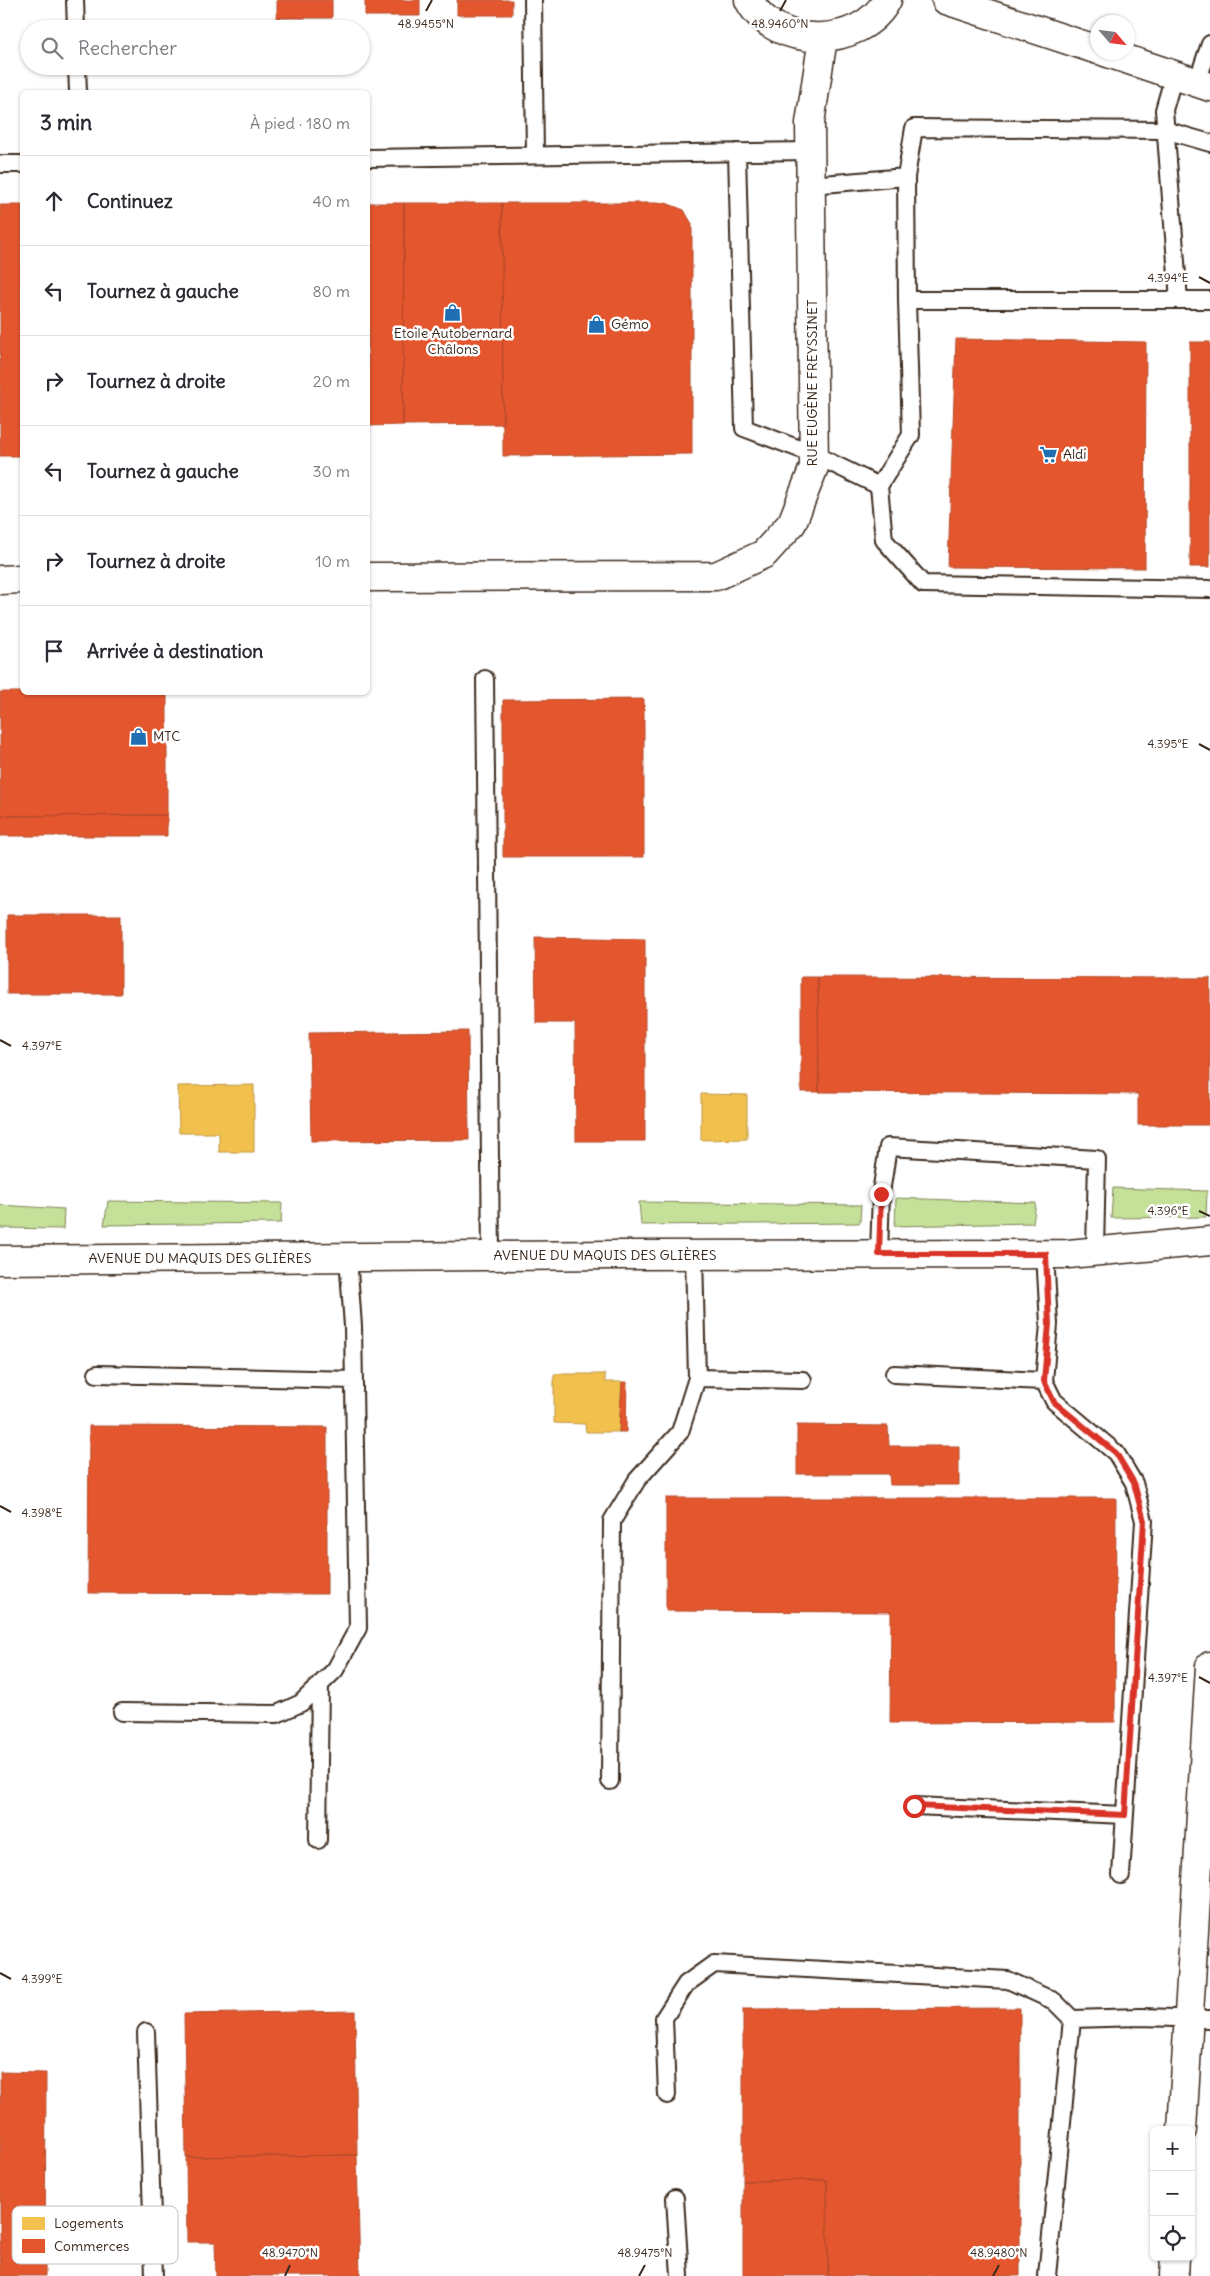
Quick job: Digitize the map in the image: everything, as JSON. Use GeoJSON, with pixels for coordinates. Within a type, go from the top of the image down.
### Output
{"type":"FeatureCollection","features":[{"type":"Feature","properties":{"kind":"street"},"geometry":{"type":"LineString","coordinates":[[749,0],[752,6],[772,24],[796,36],[823,38],[847,33],[868,22],[887,0]]}},
{"type":"Feature","properties":{"kind":"street"},"geometry":{"type":"LineString","coordinates":[[946,0],[1090,47]]}},
{"type":"Feature","properties":{"kind":"street","name":"RUE EUGÈNE FREYSSINET"},"geometry":{"type":"LineString","coordinates":[[370,577],[716,576],[764,554],[792,523],[814,467],[810,123],[823,38]]}},
{"type":"Feature","properties":{"kind":"street"},"geometry":{"type":"LineString","coordinates":[[1130,60],[1194,81]]}},
{"type":"Feature","properties":{"kind":"street"},"geometry":{"type":"LineString","coordinates":[[0,580],[20,579]]}},
{"type":"Feature","properties":{"kind":"street","name":"AVENUE DU MAQUIS DES GLIÈRES"},"geometry":{"type":"LineString","coordinates":[[0,1260],[1046,1254],[1095,1252],[1210,1242]]}},
{"type":"Feature","properties":{"kind":"street"},"geometry":{"type":"LineString","coordinates":[[1183,2126],[1200,2018],[1210,1666]]}},
{"type":"Feature","properties":{"kind":"street"},"geometry":{"type":"LineString","coordinates":[[1174,2276],[1175,2261]]}},
{"type":"Feature","properties":{"kind":"lane"},"geometry":{"type":"LineString","coordinates":[[76,0],[76,20]]}},
{"type":"Feature","properties":{"kind":"lane"},"geometry":{"type":"LineString","coordinates":[[533,0],[535,155]]}},
{"type":"Feature","properties":{"kind":"lane"},"geometry":{"type":"LineString","coordinates":[[1179,300],[1164,110],[1194,81],[1210,44]]}},
{"type":"Feature","properties":{"kind":"lane"},"geometry":{"type":"LineString","coordinates":[[77,75],[78,90]]}},
{"type":"Feature","properties":{"kind":"lane"},"geometry":{"type":"LineString","coordinates":[[1210,143],[1165,130],[914,128],[906,177],[910,435],[879,486],[884,540],[923,584],[1210,589]]}},
{"type":"Feature","properties":{"kind":"lane"},"geometry":{"type":"LineString","coordinates":[[370,158],[810,151]]}},
{"type":"Feature","properties":{"kind":"lane"},"geometry":{"type":"LineString","coordinates":[[738,152],[744,428],[813,454],[879,486]]}},
{"type":"Feature","properties":{"kind":"lane"},"geometry":{"type":"LineString","coordinates":[[0,164],[20,164]]}},
{"type":"Feature","properties":{"kind":"lane"},"geometry":{"type":"LineString","coordinates":[[811,185],[906,177]]}},
{"type":"Feature","properties":{"kind":"lane"},"geometry":{"type":"LineString","coordinates":[[907,300],[1210,300]]}},
{"type":"Feature","properties":{"kind":"lane"},"geometry":{"type":"LineString","coordinates":[[485,679],[491,1256]]}},
{"type":"Feature","properties":{"kind":"lane"},"geometry":{"type":"LineString","coordinates":[[879,1254],[881,1194],[888,1147],[1097,1159],[1095,1252]]}},
{"type":"Feature","properties":{"kind":"lane"},"geometry":{"type":"LineString","coordinates":[[1046,1254],[1049,1324],[1044,1381],[1054,1402],[1116,1453],[1134,1483],[1144,1521],[1121,1875]]}},
{"type":"Feature","properties":{"kind":"lane"},"geometry":{"type":"LineString","coordinates":[[610,1781],[612,1521],[638,1480],[680,1432],[697,1378],[694,1255]]}},
{"type":"Feature","properties":{"kind":"lane"},"geometry":{"type":"LineString","coordinates":[[122,1712],[277,1714],[301,1703],[335,1670],[358,1628],[353,1326],[348,1257]]}},
{"type":"Feature","properties":{"kind":"lane"},"geometry":{"type":"LineString","coordinates":[[98,1374],[354,1380]]}},
{"type":"Feature","properties":{"kind":"lane"},"geometry":{"type":"LineString","coordinates":[[894,1374],[1044,1381]]}},
{"type":"Feature","properties":{"kind":"lane"},"geometry":{"type":"LineString","coordinates":[[697,1378],[803,1380]]}},
{"type":"Feature","properties":{"kind":"lane"},"geometry":{"type":"LineString","coordinates":[[318,1840],[320,1684]]}},
{"type":"Feature","properties":{"kind":"lane"},"geometry":{"type":"LineString","coordinates":[[914,1806],[1125,1815]]}},
{"type":"Feature","properties":{"kind":"lane"},"geometry":{"type":"LineString","coordinates":[[667,2095],[664,2018],[686,1984],[714,1964],[1008,1980],[1054,2001],[1072,2019],[1200,2018]]}},
{"type":"Feature","properties":{"kind":"lane"},"geometry":{"type":"LineString","coordinates":[[1047,2276],[1072,2019]]}},
{"type":"Feature","properties":{"kind":"lane"},"geometry":{"type":"LineString","coordinates":[[146,2032],[152,2206]]}},
{"type":"Feature","properties":{"kind":"lane"},"geometry":{"type":"LineString","coordinates":[[675,2198],[680,2276]]}},
{"type":"Feature","properties":{"kind":"green space"},"geometry":{"type":"Polygon","coordinates":[[[1113,1188],[1207,1191],[1206,1217],[1111,1218],[1113,1188]]]}},
{"type":"Feature","properties":{"kind":"green space"},"geometry":{"type":"Polygon","coordinates":[[[896,1198],[1036,1203],[1033,1223],[895,1226],[896,1198]]]}},
{"type":"Feature","properties":{"kind":"green space"},"geometry":{"type":"Polygon","coordinates":[[[108,1201],[282,1203],[281,1223],[104,1225],[108,1201]]]}},
{"type":"Feature","properties":{"kind":"green space"},"geometry":{"type":"Polygon","coordinates":[[[639,1202],[861,1205],[860,1223],[641,1225],[639,1202]]]}},
{"type":"Feature","properties":{"kind":"green space"},"geometry":{"type":"Polygon","coordinates":[[[0,1205],[64,1209],[63,1229],[0,1228],[0,1205]]]}},
{"type":"Feature","properties":{"kind":"building: Logements"},"geometry":{"type":"Polygon","coordinates":[[[254,1085],[254,1152],[219,1152],[219,1133],[179,1133],[178,1086],[254,1085]]]}},
{"type":"Feature","properties":{"kind":"building: Logements"},"geometry":{"type":"Polygon","coordinates":[[[701,1094],[747,1095],[747,1139],[701,1140],[701,1094]]]}},
{"type":"Feature","properties":{"kind":"building: Logements"},"geometry":{"type":"Polygon","coordinates":[[[554,1374],[605,1374],[605,1382],[622,1382],[619,1432],[586,1432],[585,1424],[554,1423],[554,1374]]]}},
{"type":"Feature","properties":{"kind":"building: Commerces"},"geometry":{"type":"Polygon","coordinates":[[[277,0],[332,0],[332,18],[277,18],[277,0]]]}},
{"type":"Feature","properties":{"kind":"building: Commerces"},"geometry":{"type":"Polygon","coordinates":[[[365,0],[420,0],[420,16],[365,16],[365,0]]]}},
{"type":"Feature","properties":{"kind":"building: Commerces"},"geometry":{"type":"Polygon","coordinates":[[[457,0],[512,0],[512,15],[457,15],[457,0]]]}},
{"type":"Feature","properties":{"kind":"building: Commerces"},"geometry":{"type":"Polygon","coordinates":[[[370,203],[404,203],[403,425],[370,426],[370,203]]]}},
{"type":"Feature","properties":{"kind":"building: Commerces","name":"Etoile Autobernard Châlons"},"geometry":{"type":"Polygon","coordinates":[[[404,203],[502,203],[503,424],[403,425],[404,203]]]}},
{"type":"Feature","properties":{"kind":"building: Commerces","name":"Gémo"},"geometry":{"type":"Polygon","coordinates":[[[502,203],[666,203],[684,210],[692,224],[692,454],[503,456],[502,203]]]}},
{"type":"Feature","properties":{"kind":"building: Commerces"},"geometry":{"type":"Polygon","coordinates":[[[0,205],[20,205],[20,456],[0,456],[0,205]]]}},
{"type":"Feature","properties":{"kind":"building: Commerces","name":"Aldi"},"geometry":{"type":"Polygon","coordinates":[[[956,339],[1146,342],[1145,568],[948,567],[956,339]]]}},
{"type":"Feature","properties":{"kind":"building: Commerces"},"geometry":{"type":"Polygon","coordinates":[[[1190,342],[1210,342],[1210,567],[1190,567],[1190,342]]]}},
{"type":"Feature","properties":{"kind":"building: Commerces"},"geometry":{"type":"Polygon","coordinates":[[[0,692],[20,692],[20,695],[167,695],[167,815],[0,816],[0,692]]]}},
{"type":"Feature","properties":{"kind":"building: Commerces"},"geometry":{"type":"Polygon","coordinates":[[[644,699],[644,857],[503,857],[503,700],[644,699]]]}},
{"type":"Feature","properties":{"kind":"building: Commerces"},"geometry":{"type":"Polygon","coordinates":[[[167,815],[167,836],[0,836],[0,816],[167,815]]]}},
{"type":"Feature","properties":{"kind":"building: Commerces"},"geometry":{"type":"Polygon","coordinates":[[[7,915],[121,915],[121,994],[7,994],[7,915]]]}},
{"type":"Feature","properties":{"kind":"building: Commerces"},"geometry":{"type":"Polygon","coordinates":[[[535,937],[645,939],[645,1141],[576,1141],[575,1023],[536,1023],[535,937]]]}},
{"type":"Feature","properties":{"kind":"building: Commerces"},"geometry":{"type":"Polygon","coordinates":[[[801,977],[818,977],[819,1092],[801,1092],[801,977]]]}},
{"type":"Feature","properties":{"kind":"building: Commerces"},"geometry":{"type":"Polygon","coordinates":[[[818,977],[1210,978],[1210,1125],[1138,1125],[1138,1094],[819,1092],[818,977]]]}},
{"type":"Feature","properties":{"kind":"building: Commerces"},"geometry":{"type":"Polygon","coordinates":[[[468,1031],[469,1140],[311,1141],[309,1033],[468,1031]]]}},
{"type":"Feature","properties":{"kind":"building: Commerces"},"geometry":{"type":"Polygon","coordinates":[[[622,1382],[627,1382],[626,1432],[619,1432],[622,1382]]]}},
{"type":"Feature","properties":{"kind":"building: Commerces"},"geometry":{"type":"Polygon","coordinates":[[[797,1425],[888,1426],[889,1446],[959,1446],[959,1485],[890,1485],[889,1474],[797,1474],[797,1425]]]}},
{"type":"Feature","properties":{"kind":"building: Commerces"},"geometry":{"type":"Polygon","coordinates":[[[89,1426],[327,1427],[327,1594],[88,1593],[89,1426]]]}},
{"type":"Feature","properties":{"kind":"building: Commerces"},"geometry":{"type":"Polygon","coordinates":[[[666,1498],[1116,1498],[1115,1722],[890,1723],[891,1612],[666,1611],[666,1498]]]}},
{"type":"Feature","properties":{"kind":"building: Commerces"},"geometry":{"type":"Polygon","coordinates":[[[1020,2008],[1020,2276],[828,2276],[827,2180],[743,2181],[743,2009],[1020,2008]]]}},
{"type":"Feature","properties":{"kind":"building: Commerces"},"geometry":{"type":"Polygon","coordinates":[[[355,2011],[357,2155],[186,2157],[184,2014],[355,2011]]]}},
{"type":"Feature","properties":{"kind":"building: Commerces"},"geometry":{"type":"Polygon","coordinates":[[[0,2072],[46,2073],[45,2206],[12,2206],[12,2264],[45,2264],[45,2276],[0,2276],[0,2072]]]}},
{"type":"Feature","properties":{"kind":"building: Commerces"},"geometry":{"type":"Polygon","coordinates":[[[357,2155],[360,2276],[216,2276],[215,2242],[187,2242],[186,2157],[357,2155]]]}},
{"type":"Feature","properties":{"kind":"building: Commerces"},"geometry":{"type":"Polygon","coordinates":[[[827,2180],[828,2276],[743,2276],[743,2181],[827,2180]]]}},
{"type":"Feature","properties":{"kind":"place","name":"Etoile Autobernard Châlons"},"geometry":{"type":"Point","coordinates":[453,313]}},
{"type":"Feature","properties":{"kind":"place","name":"Gémo"},"geometry":{"type":"Point","coordinates":[597,324]}},
{"type":"Feature","properties":{"kind":"place","name":"Aldi"},"geometry":{"type":"Point","coordinates":[1049,454]}},
{"type":"Feature","properties":{"kind":"place","name":"MTC"},"geometry":{"type":"Point","coordinates":[139,736]}},
{"type":"Feature","properties":{"kind":"route"},"geometry":{"type":"LineString","coordinates":[[881,1194],[879,1254],[1046,1254],[1049,1324],[1044,1381],[1054,1402],[1116,1453],[1134,1483],[1144,1521],[1125,1815],[914,1806]]}}]}
